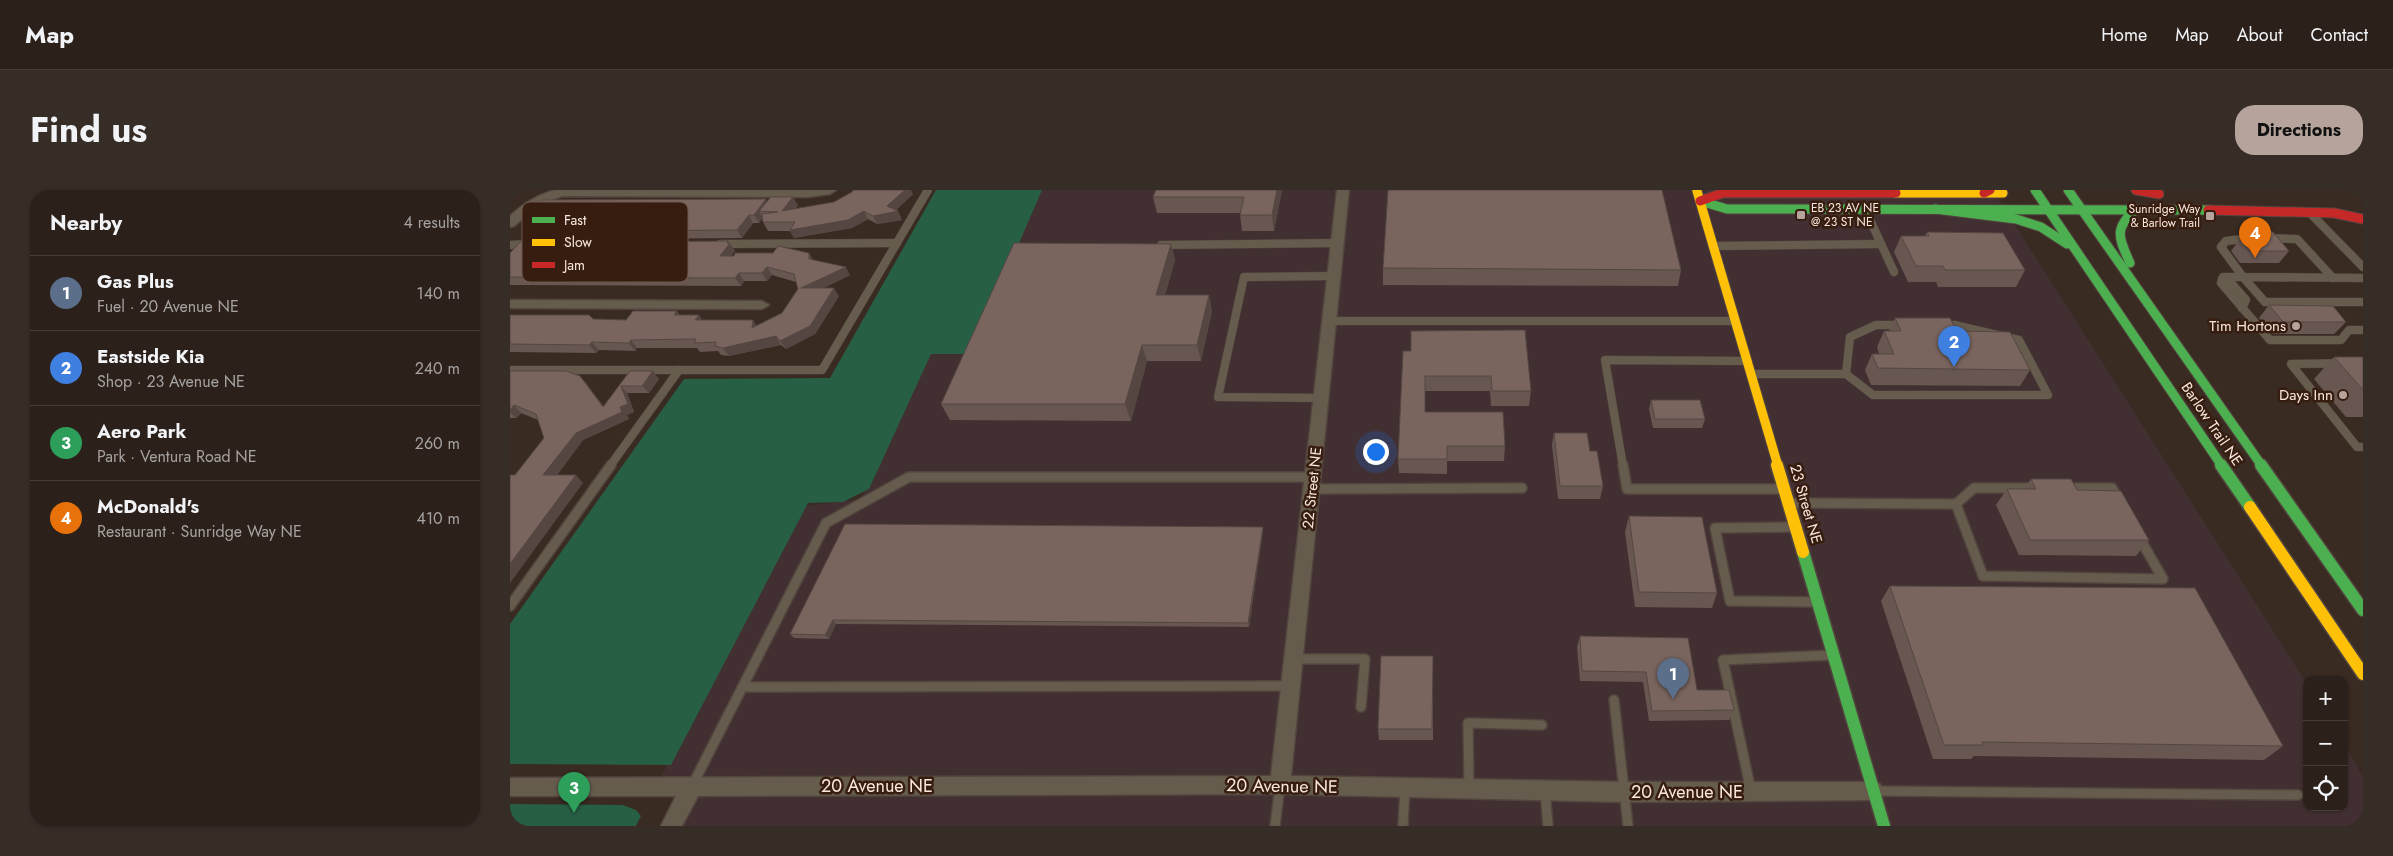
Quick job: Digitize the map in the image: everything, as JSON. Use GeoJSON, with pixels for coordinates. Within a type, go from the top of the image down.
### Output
{"type":"FeatureCollection","features":[{"type":"Feature","properties":{"kind":"street"},"geometry":{"type":"LineString","coordinates":[[534,202],[561,192],[808,193],[830,190]]}},
{"type":"Feature","properties":{"kind":"street","name":"22 Street NE"},"geometry":{"type":"LineString","coordinates":[[1280,785],[1343,190]]}},
{"type":"Feature","properties":{"kind":"street"},"geometry":{"type":"LineString","coordinates":[[2121,194],[2164,194],[2136,190]]}},
{"type":"Feature","properties":{"kind":"street"},"geometry":{"type":"LineString","coordinates":[[1699,195],[1723,193],[1987,191],[2070,192],[2085,194]]}},
{"type":"Feature","properties":{"kind":"street","name":"Barlow Trail NE"},"geometry":{"type":"LineString","coordinates":[[2070,192],[2149,308],[2363,610]]}},
{"type":"Feature","properties":{"kind":"street","name":"Barlow Trail NE"},"geometry":{"type":"LineString","coordinates":[[2030,193],[2048,208],[2363,674]]}},
{"type":"Feature","properties":{"kind":"street"},"geometry":{"type":"LineString","coordinates":[[1699,195],[1727,209],[2048,208],[2308,212],[2363,219]]}},
{"type":"Feature","properties":{"kind":"street","name":"23 Street NE"},"geometry":{"type":"LineString","coordinates":[[1699,195],[1884,826]]}},
{"type":"Feature","properties":{"kind":"street"},"geometry":{"type":"LineString","coordinates":[[1935,209],[2008,218],[2032,224],[2043,228],[2077,252]]}},
{"type":"Feature","properties":{"kind":"street"},"geometry":{"type":"LineString","coordinates":[[2136,210],[2120,222],[2118,235],[2149,308]]}},
{"type":"Feature","properties":{"kind":"street"},"geometry":{"type":"LineString","coordinates":[[510,223],[522,212]]}},
{"type":"Feature","properties":{"kind":"street"},"geometry":{"type":"LineString","coordinates":[[510,304],[762,304]]}},
{"type":"Feature","properties":{"kind":"street","name":"20 Avenue NE"},"geometry":{"type":"LineString","coordinates":[[510,787],[1280,785],[1624,792],[1873,791]]}},
{"type":"Feature","properties":{"kind":"street"},"geometry":{"type":"LineString","coordinates":[[671,826],[692,787]]}},
{"type":"Feature","properties":{"kind":"lane"},"geometry":{"type":"LineString","coordinates":[[510,370],[822,370],[928,190]]}},
{"type":"Feature","properties":{"kind":"lane"},"geometry":{"type":"LineString","coordinates":[[1865,209],[1894,272]]}},
{"type":"Feature","properties":{"kind":"lane"},"geometry":{"type":"LineString","coordinates":[[2308,212],[2363,267]]}},
{"type":"Feature","properties":{"kind":"lane"},"geometry":{"type":"LineString","coordinates":[[2333,278],[2297,238],[2243,238],[2226,241],[2221,247],[2265,302],[2363,302]]}},
{"type":"Feature","properties":{"kind":"lane"},"geometry":{"type":"LineString","coordinates":[[708,244],[897,243]]}},
{"type":"Feature","properties":{"kind":"lane"},"geometry":{"type":"LineString","coordinates":[[1152,245],[1338,243]]}},
{"type":"Feature","properties":{"kind":"lane"},"geometry":{"type":"LineString","coordinates":[[1714,246],[1881,244]]}},
{"type":"Feature","properties":{"kind":"lane"},"geometry":{"type":"LineString","coordinates":[[2354,258],[2363,258]]}},
{"type":"Feature","properties":{"kind":"lane"},"geometry":{"type":"LineString","coordinates":[[1322,398],[1218,397],[1244,277],[1334,276]]}},
{"type":"Feature","properties":{"kind":"lane"},"geometry":{"type":"LineString","coordinates":[[2363,278],[2223,277],[2221,283],[2270,340],[2342,340],[2349,330],[2363,330]]}},
{"type":"Feature","properties":{"kind":"lane"},"geometry":{"type":"LineString","coordinates":[[1328,321],[1736,321]]}},
{"type":"Feature","properties":{"kind":"lane"},"geometry":{"type":"LineString","coordinates":[[1846,374],[1850,337],[1876,325],[1915,325]]}},
{"type":"Feature","properties":{"kind":"lane"},"geometry":{"type":"LineString","coordinates":[[1752,374],[1846,374],[1873,395],[2048,395],[2019,340],[1954,325],[1934,325]]}},
{"type":"Feature","properties":{"kind":"lane"},"geometry":{"type":"LineString","coordinates":[[1748,361],[1605,360],[1627,489],[1786,489]]}},
{"type":"Feature","properties":{"kind":"lane"},"geometry":{"type":"LineString","coordinates":[[2363,363],[2291,364],[2357,447],[2363,447]]}},
{"type":"Feature","properties":{"kind":"lane"},"geometry":{"type":"LineString","coordinates":[[510,606],[679,370]]}},
{"type":"Feature","properties":{"kind":"lane"},"geometry":{"type":"LineString","coordinates":[[692,787],[826,524],[909,477],[1522,488]]}},
{"type":"Feature","properties":{"kind":"lane"},"geometry":{"type":"LineString","coordinates":[[1790,503],[1956,504],[1974,488],[2112,488],[2126,513]]}},
{"type":"Feature","properties":{"kind":"lane"},"geometry":{"type":"LineString","coordinates":[[1956,504],[1984,576],[2163,579],[2135,529]]}},
{"type":"Feature","properties":{"kind":"lane"},"geometry":{"type":"LineString","coordinates":[[1797,527],[1715,528],[1730,601],[1819,602]]}},
{"type":"Feature","properties":{"kind":"lane"},"geometry":{"type":"LineString","coordinates":[[1751,791],[1723,660],[1835,655]]}},
{"type":"Feature","properties":{"kind":"lane"},"geometry":{"type":"LineString","coordinates":[[1293,658],[1364,659],[1361,708]]}},
{"type":"Feature","properties":{"kind":"lane"},"geometry":{"type":"LineString","coordinates":[[744,688],[1290,686]]}},
{"type":"Feature","properties":{"kind":"lane"},"geometry":{"type":"LineString","coordinates":[[1614,700],[1628,826]]}},
{"type":"Feature","properties":{"kind":"lane"},"geometry":{"type":"LineString","coordinates":[[1469,789],[1468,723],[1542,725]]}},
{"type":"Feature","properties":{"kind":"lane"},"geometry":{"type":"LineString","coordinates":[[1275,826],[1280,785]]}},
{"type":"Feature","properties":{"kind":"lane"},"geometry":{"type":"LineString","coordinates":[[1403,826],[1405,788]]}},
{"type":"Feature","properties":{"kind":"lane"},"geometry":{"type":"LineString","coordinates":[[1545,790],[1548,826]]}},
{"type":"Feature","properties":{"kind":"lane"},"geometry":{"type":"LineString","coordinates":[[1873,791],[2298,795]]}},
{"type":"Feature","properties":{"kind":"shaded area"},"geometry":{"type":"Polygon","coordinates":[[[1010,190],[1993,190],[2303,678],[2303,811],[2348,811],[2348,750],[2363,777],[2363,826],[671,826],[691,787],[656,787],[798,507],[861,499],[1010,190]]]}},
{"type":"Feature","properties":{"kind":"green space"},"geometry":{"type":"Polygon","coordinates":[[[936,190],[1042,190],[971,354],[931,354],[869,489],[843,502],[808,503],[671,765],[510,764],[510,624],[684,379],[830,378],[936,190]]]}},
{"type":"Feature","properties":{"kind":"green space"},"geometry":{"type":"Polygon","coordinates":[[[510,804],[623,805],[636,810],[641,816],[636,826],[510,826],[510,804]]]}},
{"type":"Feature","properties":{"kind":"building"},"geometry":{"type":"Polygon","coordinates":[[[853,190],[905,190],[887,206],[898,211],[873,216],[864,211],[848,220],[790,230],[795,222],[763,222],[762,214],[778,212],[759,211],[771,197],[793,197],[782,211],[834,202],[853,190]]]}},
{"type":"Feature","properties":{"kind":"building"},"geometry":{"type":"Polygon","coordinates":[[[1156,190],[1277,190],[1272,215],[1240,215],[1244,197],[1153,197],[1156,190]]]}},
{"type":"Feature","properties":{"kind":"building"},"geometry":{"type":"Polygon","coordinates":[[[1388,190],[1662,190],[1681,270],[1383,268],[1388,190]]]}},
{"type":"Feature","properties":{"kind":"building"},"geometry":{"type":"Polygon","coordinates":[[[766,199],[754,215],[749,215],[737,230],[688,230],[688,202],[540,202],[542,200],[766,199]]]}},
{"type":"Feature","properties":{"kind":"building"},"geometry":{"type":"Polygon","coordinates":[[[2272,231],[2289,251],[2249,251],[2240,239],[2246,232],[2272,231]]]}},
{"type":"Feature","properties":{"kind":"building"},"geometry":{"type":"Polygon","coordinates":[[[1927,232],[2003,233],[2025,270],[1945,270],[1943,266],[1916,266],[1901,236],[1929,236],[1927,232]]]}},
{"type":"Feature","properties":{"kind":"building"},"geometry":{"type":"Polygon","coordinates":[[[688,241],[728,241],[727,243],[730,243],[720,256],[734,256],[735,253],[773,253],[778,246],[809,253],[809,259],[846,267],[801,288],[834,288],[810,326],[780,341],[776,336],[723,348],[715,346],[716,342],[694,343],[696,339],[631,340],[629,343],[592,342],[589,345],[510,344],[510,315],[589,315],[593,319],[626,320],[633,311],[677,311],[674,315],[699,315],[695,320],[753,320],[752,328],[782,313],[798,289],[794,274],[767,267],[762,273],[739,273],[735,278],[688,278],[688,241]]]}},
{"type":"Feature","properties":{"kind":"building"},"geometry":{"type":"Polygon","coordinates":[[[522,242],[522,277],[510,277],[510,253],[522,242]]]}},
{"type":"Feature","properties":{"kind":"building"},"geometry":{"type":"Polygon","coordinates":[[[1014,243],[1171,244],[1156,295],[1209,295],[1197,345],[1142,345],[1125,404],[941,404],[1014,243]]]}},
{"type":"Feature","properties":{"kind":"building"},"geometry":{"type":"Polygon","coordinates":[[[2269,305],[2333,306],[2346,322],[2283,322],[2269,305]]]}},
{"type":"Feature","properties":{"kind":"building"},"geometry":{"type":"Polygon","coordinates":[[[1895,318],[1950,318],[1957,331],[2010,332],[2030,370],[1878,368],[1872,354],[1894,354],[1884,331],[1901,331],[1895,318]]]}},
{"type":"Feature","properties":{"kind":"building"},"geometry":{"type":"Polygon","coordinates":[[[1525,330],[1531,391],[1492,391],[1491,376],[1425,376],[1425,412],[1503,412],[1505,446],[1447,446],[1447,459],[1398,459],[1403,351],[1411,351],[1411,331],[1525,330]]]}},
{"type":"Feature","properties":{"kind":"building"},"geometry":{"type":"Polygon","coordinates":[[[2334,357],[2363,357],[2363,390],[2334,357]]]}},
{"type":"Feature","properties":{"kind":"building"},"geometry":{"type":"Polygon","coordinates":[[[510,371],[566,371],[580,376],[603,407],[630,371],[653,371],[642,386],[621,386],[628,404],[620,407],[622,412],[576,433],[543,475],[576,475],[510,564],[510,475],[515,475],[544,438],[536,414],[514,405],[510,410],[510,371]]]}},
{"type":"Feature","properties":{"kind":"building"},"geometry":{"type":"Polygon","coordinates":[[[1651,400],[1700,400],[1705,419],[1655,419],[1651,400]]]}},
{"type":"Feature","properties":{"kind":"building"},"geometry":{"type":"Polygon","coordinates":[[[1554,433],[1587,433],[1590,451],[1597,451],[1603,486],[1560,486],[1554,433]]]}},
{"type":"Feature","properties":{"kind":"building"},"geometry":{"type":"Polygon","coordinates":[[[2031,479],[2071,479],[2077,490],[2121,491],[2149,540],[2030,540],[2007,489],[2036,489],[2031,479]]]}},
{"type":"Feature","properties":{"kind":"building"},"geometry":{"type":"Polygon","coordinates":[[[1629,516],[1702,517],[1717,593],[1639,592],[1629,516]]]}},
{"type":"Feature","properties":{"kind":"building"},"geometry":{"type":"Polygon","coordinates":[[[845,524],[1263,527],[1248,623],[833,620],[825,635],[790,634],[845,524]]]}},
{"type":"Feature","properties":{"kind":"building"},"geometry":{"type":"Polygon","coordinates":[[[1890,586],[2195,588],[2283,746],[1982,742],[1983,745],[1944,745],[1890,586]]]}},
{"type":"Feature","properties":{"kind":"building"},"geometry":{"type":"Polygon","coordinates":[[[1580,636],[1688,638],[1697,690],[1729,690],[1734,710],[1652,711],[1646,672],[1582,671],[1580,636]]]}},
{"type":"Feature","properties":{"kind":"building"},"geometry":{"type":"Polygon","coordinates":[[[1381,656],[1433,656],[1432,729],[1378,729],[1381,656]]]}},
{"type":"Feature","properties":{"kind":"traffic: fast"},"geometry":{"type":"LineString","coordinates":[[2035,190],[2250,507]]}},
{"type":"Feature","properties":{"kind":"traffic: fast"},"geometry":{"type":"LineString","coordinates":[[2068,190],[2363,610]]}},
{"type":"Feature","properties":{"kind":"traffic: fast"},"geometry":{"type":"LineString","coordinates":[[1700,201],[1727,209],[2208,210]]}},
{"type":"Feature","properties":{"kind":"traffic: fast"},"geometry":{"type":"LineString","coordinates":[[1935,209],[2016,219],[2041,227],[2067,244]]}},
{"type":"Feature","properties":{"kind":"traffic: fast"},"geometry":{"type":"LineString","coordinates":[[2130,263],[2120,240],[2120,228],[2128,216],[2136,209]]}},
{"type":"Feature","properties":{"kind":"traffic: fast"},"geometry":{"type":"LineString","coordinates":[[1803,552],[1884,826]]}},
{"type":"Feature","properties":{"kind":"traffic: slow"},"geometry":{"type":"LineString","coordinates":[[1697,191],[1803,552]]}},
{"type":"Feature","properties":{"kind":"traffic: slow"},"geometry":{"type":"LineString","coordinates":[[1896,193],[2003,193]]}},
{"type":"Feature","properties":{"kind":"traffic: slow"},"geometry":{"type":"LineString","coordinates":[[2250,507],[2363,674]]}},
{"type":"Feature","properties":{"kind":"traffic: jam"},"geometry":{"type":"LineString","coordinates":[[1984,193],[1990,190]]}},
{"type":"Feature","properties":{"kind":"traffic: jam"},"geometry":{"type":"LineString","coordinates":[[2136,190],[2159,194]]}},
{"type":"Feature","properties":{"kind":"traffic: jam"},"geometry":{"type":"LineString","coordinates":[[1700,201],[1723,193],[1896,193]]}},
{"type":"Feature","properties":{"kind":"traffic: jam"},"geometry":{"type":"LineString","coordinates":[[2208,210],[2334,213],[2363,219]]}},
{"type":"Feature","properties":{"kind":"place","name":"EB 23 AV NE @ 23 ST NE"},"geometry":{"type":"Point","coordinates":[1801,215]}},
{"type":"Feature","properties":{"kind":"place","name":"Sunridge Way & Barlow Trail"},"geometry":{"type":"Point","coordinates":[2210,216]}},
{"type":"Feature","properties":{"kind":"place","name":"McDonald's"},"geometry":{"type":"Point","coordinates":[2255,258]}},
{"type":"Feature","properties":{"kind":"place","name":"Tim Hortons"},"geometry":{"type":"Point","coordinates":[2296,326]}},
{"type":"Feature","properties":{"kind":"place","name":"Eastside Kia"},"geometry":{"type":"Point","coordinates":[1954,367]}},
{"type":"Feature","properties":{"kind":"place","name":"Days Inn"},"geometry":{"type":"Point","coordinates":[2343,395]}},
{"type":"Feature","properties":{"kind":"place","name":"Gas Plus"},"geometry":{"type":"Point","coordinates":[1673,699]}},
{"type":"Feature","properties":{"kind":"place","name":"Aero Park"},"geometry":{"type":"Point","coordinates":[574,813]}}]}
